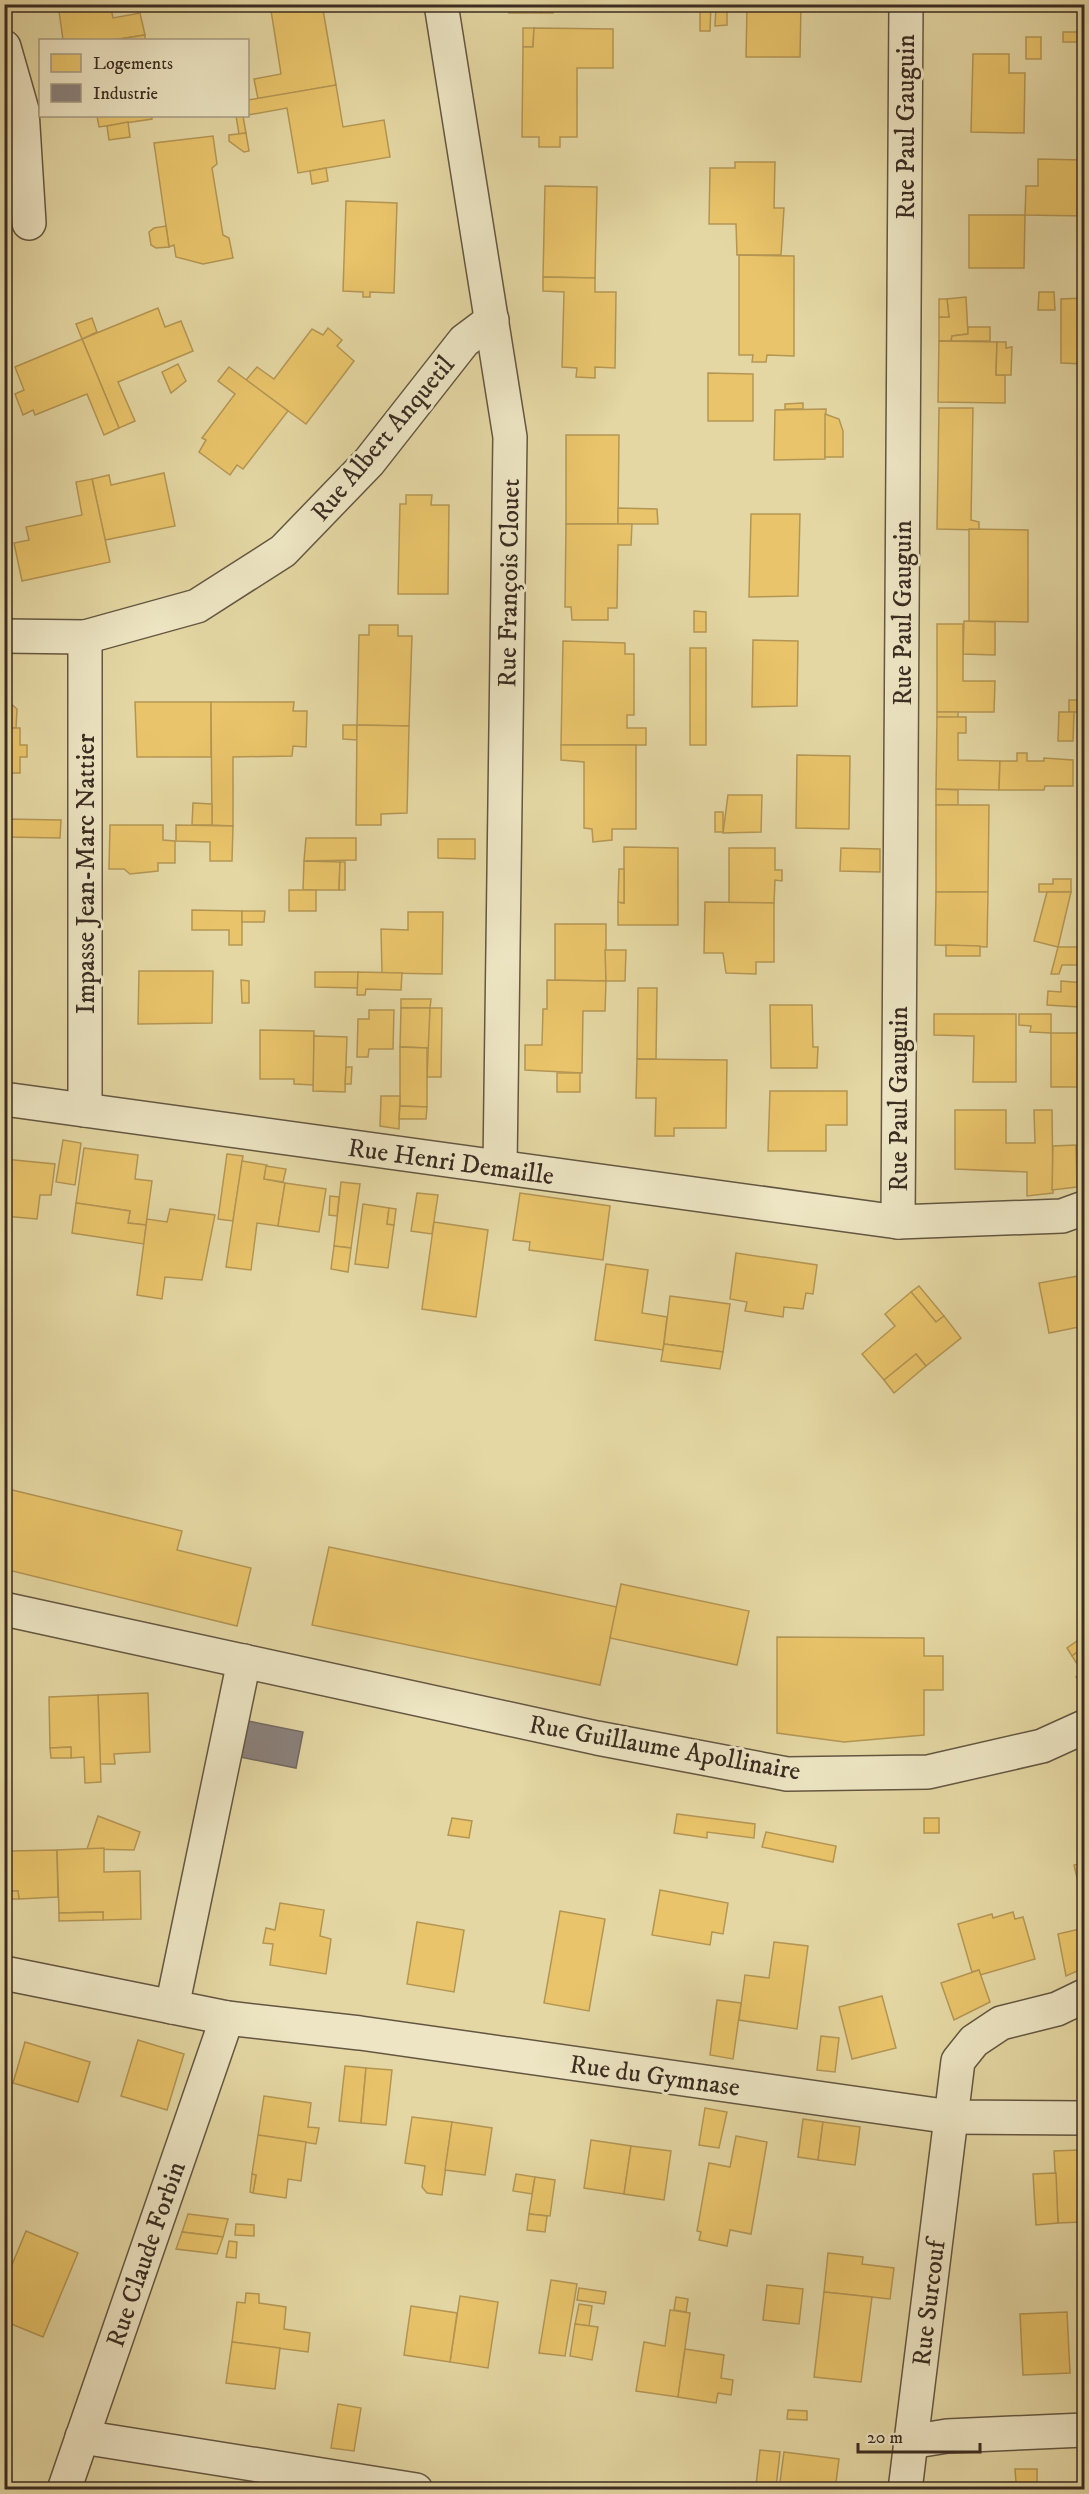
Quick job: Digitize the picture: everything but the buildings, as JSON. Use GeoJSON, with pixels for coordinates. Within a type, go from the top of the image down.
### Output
{"type":"FeatureCollection","features":[{"type":"Feature","properties":{"kind":"street","name":"Rue François Clouet"},"geometry":{"type":"LineString","coordinates":[[441,4],[510,437],[500,1167]]}},
{"type":"Feature","properties":{"kind":"street","name":"Rue Paul Gauguin"},"geometry":{"type":"LineString","coordinates":[[898,1222],[906,4]]}},
{"type":"Feature","properties":{"kind":"street"},"geometry":{"type":"LineString","coordinates":[[4,47],[22,110],[29,224]]}},
{"type":"Feature","properties":{"kind":"street","name":"Rue Albert Anquetil"},"geometry":{"type":"LineString","coordinates":[[4,636],[85,637],[197,606],[283,551],[369,462],[464,341],[492,320]]}},
{"type":"Feature","properties":{"kind":"street","name":"Impasse Jean-Marc Nattier"},"geometry":{"type":"LineString","coordinates":[[85,637],[85,1110]]}},
{"type":"Feature","properties":{"kind":"street","name":"Rue Henri Demaille"},"geometry":{"type":"LineString","coordinates":[[4,1099],[898,1222],[1062,1216],[1084,1208]]}},
{"type":"Feature","properties":{"kind":"street","name":"Rue Guillaume Apollinaire"},"geometry":{"type":"LineString","coordinates":[[4,1609],[597,1738],[787,1774],[928,1772],[1042,1746],[1084,1727]]}},
{"type":"Feature","properties":{"kind":"street"},"geometry":{"type":"LineString","coordinates":[[172,2007],[244,1661]]}},
{"type":"Feature","properties":{"kind":"street","name":"Rue du Gymnase"},"geometry":{"type":"LineString","coordinates":[[4,1973],[227,2018],[360,2033],[951,2117],[1084,2118]]}},
{"type":"Feature","properties":{"kind":"street","name":"Rue Surcouf"},"geometry":{"type":"LineString","coordinates":[[905,2490],[958,2061],[974,2041],[1001,2023],[1057,2009],[1084,1996]]}},
{"type":"Feature","properties":{"kind":"street","name":"Rue Claude Forbin"},"geometry":{"type":"LineString","coordinates":[[64,2490],[227,2018]]}},
{"type":"Feature","properties":{"kind":"street"},"geometry":{"type":"LineString","coordinates":[[910,2442],[947,2436],[1084,2430]]}},
{"type":"Feature","properties":{"kind":"street"},"geometry":{"type":"LineString","coordinates":[[82,2437],[416,2490]]}}]}
